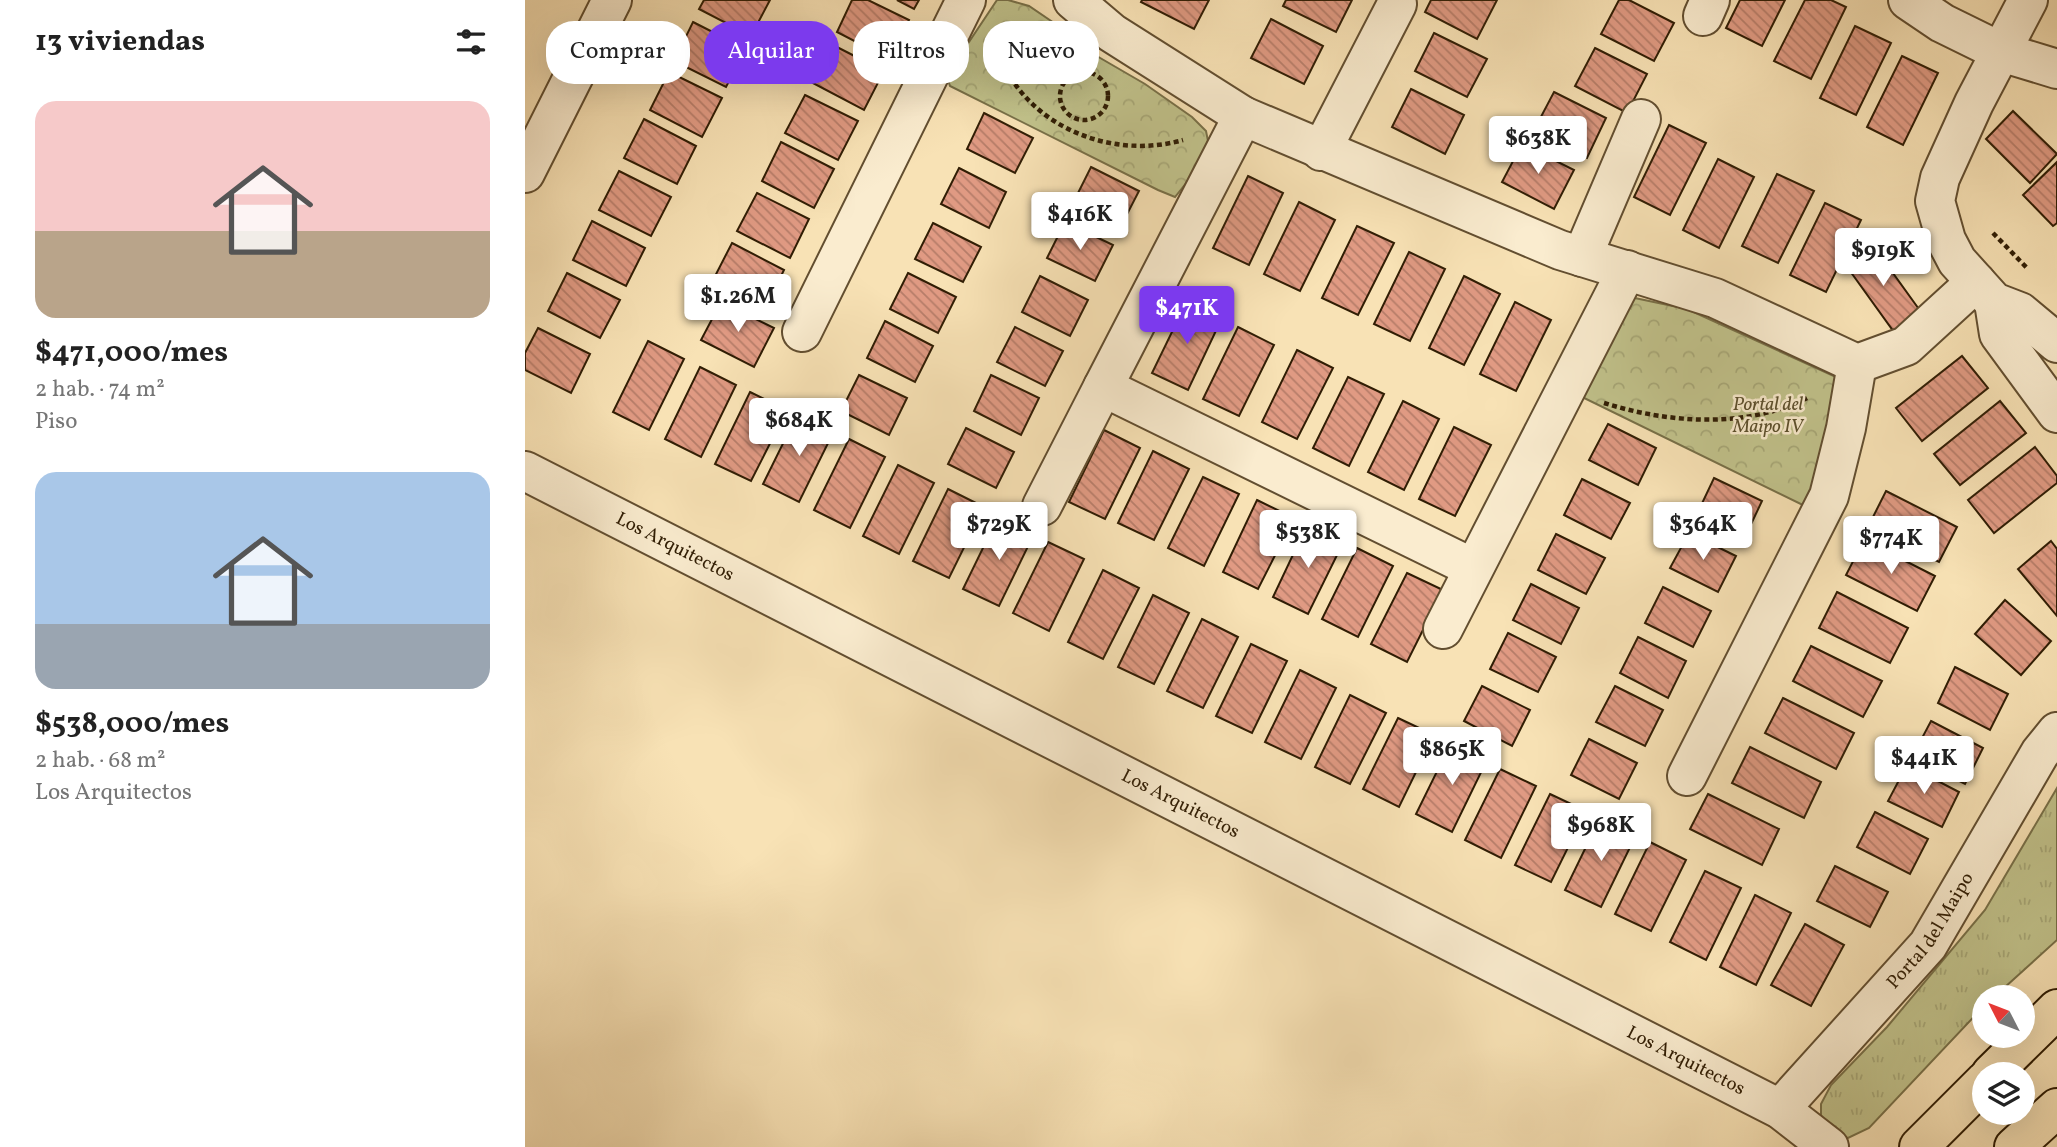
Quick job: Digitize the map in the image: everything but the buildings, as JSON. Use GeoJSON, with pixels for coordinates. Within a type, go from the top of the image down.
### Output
{"type":"FeatureCollection","features":[{"type":"Feature","properties":{"kind":"main road"},"geometry":{"type":"LineString","coordinates":[[2003,1062],[2057,1009]]}},
{"type":"Feature","properties":{"kind":"main road"},"geometry":{"type":"LineString","coordinates":[[1920,1147],[1972,1094]]}},
{"type":"Feature","properties":{"kind":"main road"},"geometry":{"type":"LineString","coordinates":[[2014,1147],[2057,1108]]}},
{"type":"Feature","properties":{"kind":"street"},"geometry":{"type":"LineString","coordinates":[[525,173],[612,0]]}},
{"type":"Feature","properties":{"kind":"street"},"geometry":{"type":"LineString","coordinates":[[1073,0],[1236,130],[1321,151],[1560,250],[1715,298],[1856,374]]}},
{"type":"Feature","properties":{"kind":"street"},"geometry":{"type":"LineString","coordinates":[[1908,0],[1942,23],[2001,52],[2057,69]]}},
{"type":"Feature","properties":{"kind":"street"},"geometry":{"type":"LineString","coordinates":[[2028,0],[1974,103],[1946,166],[1935,201],[1946,240],[1957,261],[1985,292],[2020,312],[2057,344]]}},
{"type":"Feature","properties":{"kind":"street"},"geometry":{"type":"LineString","coordinates":[[802,332],[965,1]]}},
{"type":"Feature","properties":{"kind":"street"},"geometry":{"type":"LineString","coordinates":[[1321,151],[1398,4]]}},
{"type":"Feature","properties":{"kind":"street"},"geometry":{"type":"LineString","coordinates":[[1582,257],[1641,120]]}},
{"type":"Feature","properties":{"kind":"street"},"geometry":{"type":"LineString","coordinates":[[1042,506],[1236,130]]}},
{"type":"Feature","properties":{"kind":"street"},"geometry":{"type":"LineString","coordinates":[[1443,629],[1627,270]]}},
{"type":"Feature","properties":{"kind":"street"},"geometry":{"type":"LineString","coordinates":[[1856,374],[1906,346],[1985,292]]}},
{"type":"Feature","properties":{"kind":"street"},"geometry":{"type":"LineString","coordinates":[[1985,292],[1999,334],[2057,413]]}},
{"type":"Feature","properties":{"kind":"street"},"geometry":{"type":"LineString","coordinates":[[1687,776],[1829,496],[1856,374]]}},
{"type":"Feature","properties":{"kind":"street"},"geometry":{"type":"LineString","coordinates":[[1103,387],[1473,568]]}},
{"type":"Feature","properties":{"kind":"street","name":"Los Arquitectos"},"geometry":{"type":"LineString","coordinates":[[525,471],[1780,1110],[1829,1147]]}},
{"type":"Feature","properties":{"kind":"street","name":"Portal del Maipo"},"geometry":{"type":"LineString","coordinates":[[1780,1110],[1928,945],[2040,753],[2057,732]]}},
{"type":"Feature","properties":{"kind":"path"},"geometry":{"type":"LineString","coordinates":[[965,1],[988,16],[1001,57],[1023,93],[1044,113],[1068,130],[1095,141],[1151,147],[1206,131],[1236,130]]}},
{"type":"Feature","properties":{"kind":"path"},"geometry":{"type":"LineString","coordinates":[[1076,73],[1090,73],[1105,87],[1107,100],[1095,117],[1088,120],[1073,118],[1061,102],[1064,82],[1076,73]]}},
{"type":"Feature","properties":{"kind":"path"},"geometry":{"type":"LineString","coordinates":[[1068,130],[1073,118]]}},
{"type":"Feature","properties":{"kind":"path"},"geometry":{"type":"LineString","coordinates":[[1989,229],[2038,278]]}},
{"type":"Feature","properties":{"kind":"path"},"geometry":{"type":"LineString","coordinates":[[1597,400],[1643,413],[1694,418],[1752,418],[1790,406],[1856,374]]}},
{"type":"Feature","properties":{"kind":"green space"},"geometry":{"type":"Polygon","coordinates":[[[997,0],[1008,0],[1029,6],[1051,21],[983,21],[997,0]]]}},
{"type":"Feature","properties":{"kind":"green space"},"geometry":{"type":"Polygon","coordinates":[[[983,21],[983,84],[1099,84],[1099,57],[1145,84],[1192,117],[1206,131],[1208,141],[1191,177],[1175,197],[950,86],[949,84],[969,84],[969,42],[983,21]]]}},
{"type":"Feature","properties":{"kind":"green space","name":"Portal del Maipo IV"},"geometry":{"type":"Polygon","coordinates":[[[1630,297],[1687,309],[1836,377],[1841,392],[1809,508],[1578,395],[1630,297]]]}},
{"type":"Feature","properties":{"kind":"green space"},"geometry":{"type":"Polygon","coordinates":[[[2057,788],[2057,940],[2007,985],[1972,985],[1972,1019],[1869,1128],[1848,1138],[1836,1136],[1828,1129],[1821,1115],[1821,1104],[1831,1085],[1887,1027],[1985,910],[2057,788]]]}}]}
